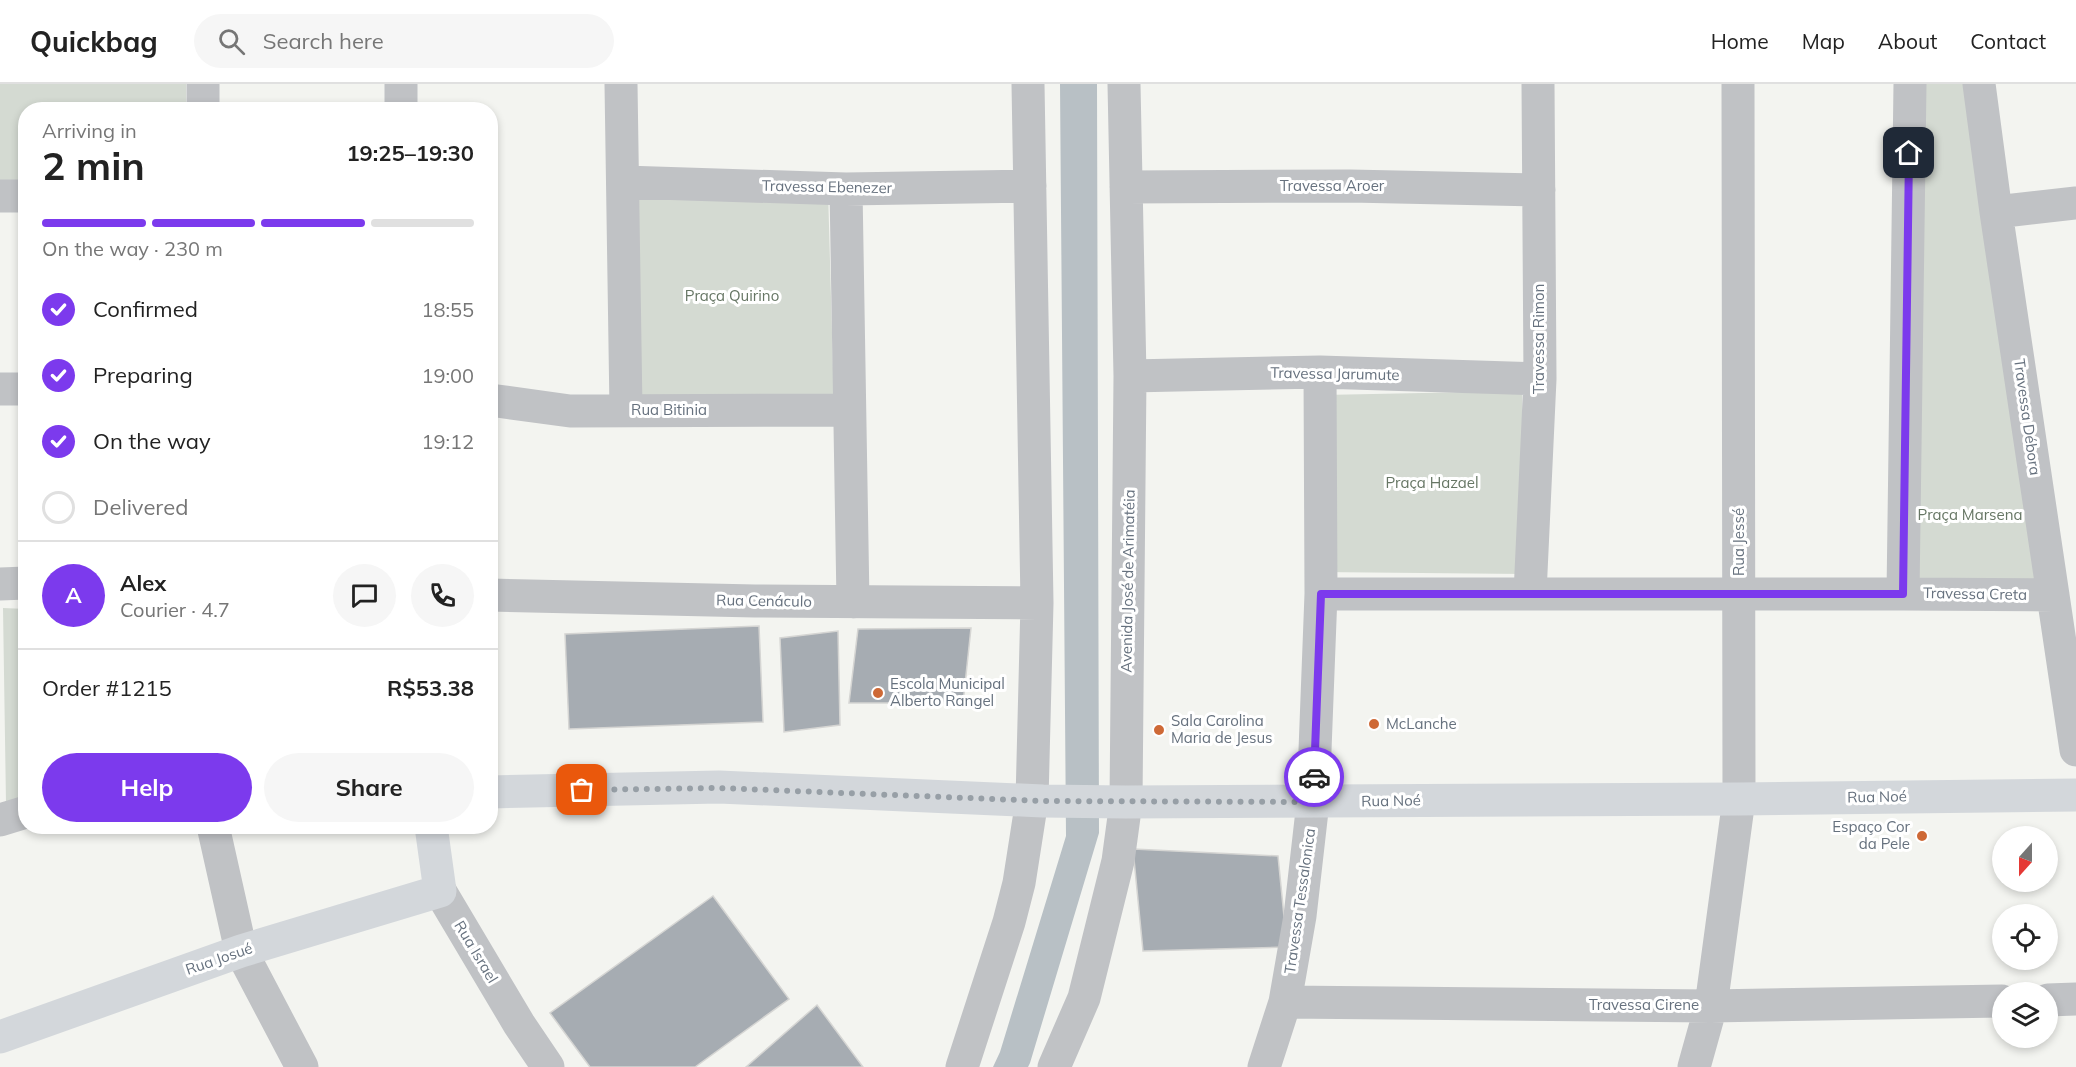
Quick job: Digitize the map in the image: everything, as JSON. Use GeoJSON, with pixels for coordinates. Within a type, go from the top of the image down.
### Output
{"type":"FeatureCollection","features":[{"type":"Feature","properties":{"kind":"street"},"geometry":{"type":"LineString","coordinates":[[203,84],[203,102]]}},
{"type":"Feature","properties":{"kind":"street"},"geometry":{"type":"LineString","coordinates":[[401,84],[401,102]]}},
{"type":"Feature","properties":{"kind":"street"},"geometry":{"type":"LineString","coordinates":[[621,84],[626,410]]}},
{"type":"Feature","properties":{"kind":"street"},"geometry":{"type":"LineString","coordinates":[[962,1067],[1009,922],[1037,801],[1037,603],[1028,84]]}},
{"type":"Feature","properties":{"kind":"street","name":"Avenida José de Arimatéia"},"geometry":{"type":"LineString","coordinates":[[1054,1067],[1084,998],[1118,861],[1130,376],[1125,84]]}},
{"type":"Feature","properties":{"kind":"street","name":"Travessa Rimon"},"geometry":{"type":"LineString","coordinates":[[1530,594],[1540,379],[1538,84]]}},
{"type":"Feature","properties":{"kind":"street","name":"Rua Jessé"},"geometry":{"type":"LineString","coordinates":[[1694,1067],[1711,1006],[1739,799],[1738,84]]}},
{"type":"Feature","properties":{"kind":"street"},"geometry":{"type":"LineString","coordinates":[[1903,594],[1910,84]]}},
{"type":"Feature","properties":{"kind":"street","name":"Travessa Débora"},"geometry":{"type":"LineString","coordinates":[[1979,84],[2076,750]]}},
{"type":"Feature","properties":{"kind":"street","name":"Travessa Ebenezer"},"geometry":{"type":"LineString","coordinates":[[624,182],[846,189],[1030,186]]}},
{"type":"Feature","properties":{"kind":"street","name":"Travessa Aroer"},"geometry":{"type":"LineString","coordinates":[[1126,187],[1350,186],[1539,190]]}},
{"type":"Feature","properties":{"kind":"street"},"geometry":{"type":"LineString","coordinates":[[846,189],[853,602]]}},
{"type":"Feature","properties":{"kind":"street"},"geometry":{"type":"LineString","coordinates":[[0,196],[18,196]]}},
{"type":"Feature","properties":{"kind":"street"},"geometry":{"type":"LineString","coordinates":[[1996,212],[2076,203]]}},
{"type":"Feature","properties":{"kind":"street","name":"Travessa Jarumute"},"geometry":{"type":"LineString","coordinates":[[1130,376],[1320,372],[1540,379]]}},
{"type":"Feature","properties":{"kind":"street","name":"Travessa Tessalonica"},"geometry":{"type":"LineString","coordinates":[[1264,1067],[1285,1002],[1300,916],[1313,802],[1321,594],[1320,372]]}},
{"type":"Feature","properties":{"kind":"street"},"geometry":{"type":"LineString","coordinates":[[0,389],[18,389]]}},
{"type":"Feature","properties":{"kind":"street","name":"Rua Bitinia"},"geometry":{"type":"LineString","coordinates":[[498,401],[570,411],[849,410]]}},
{"type":"Feature","properties":{"kind":"street"},"geometry":{"type":"LineString","coordinates":[[0,584],[18,583]]}},
{"type":"Feature","properties":{"kind":"street","name":"Travessa Creta"},"geometry":{"type":"LineString","coordinates":[[1321,594],[2053,596]]}},
{"type":"Feature","properties":{"kind":"street","name":"Rua Cenáculo"},"geometry":{"type":"LineString","coordinates":[[498,595],[1037,603]]}},
{"type":"Feature","properties":{"kind":"street","name":"Rua Noé"},"geometry":{"type":"LineString","coordinates":[[498,792],[719,788],[1037,801],[1121,802],[2076,795]]}},
{"type":"Feature","properties":{"kind":"street"},"geometry":{"type":"LineString","coordinates":[[0,820],[18,814]]}},
{"type":"Feature","properties":{"kind":"street"},"geometry":{"type":"LineString","coordinates":[[215,834],[241,951],[302,1067]]}},
{"type":"Feature","properties":{"kind":"street","name":"Rua Israel"},"geometry":{"type":"LineString","coordinates":[[432,834],[440,891],[519,1024],[548,1067]]}},
{"type":"Feature","properties":{"kind":"street","name":"Rua Josué"},"geometry":{"type":"LineString","coordinates":[[0,1037],[241,951],[440,891]]}},
{"type":"Feature","properties":{"kind":"street"},"geometry":{"type":"LineString","coordinates":[[2058,1000],[2076,999]]}},
{"type":"Feature","properties":{"kind":"street","name":"Travessa Cirene"},"geometry":{"type":"LineString","coordinates":[[1285,1002],[1711,1006],[1992,1000]]}},
{"type":"Feature","properties":{"kind":"green space"},"geometry":{"type":"Polygon","coordinates":[[[0,84],[186,84],[186,102],[18,102],[18,185],[0,185],[0,84]]]}},
{"type":"Feature","properties":{"kind":"green space","name":"Praça Marsena"},"geometry":{"type":"Polygon","coordinates":[[[1904,84],[1973,84],[2043,583],[1909,581],[1904,84]]]}},
{"type":"Feature","properties":{"kind":"green space","name":"Praça Quirino"},"geometry":{"type":"Polygon","coordinates":[[[632,184],[828,190],[834,404],[632,402],[632,184]]]}},
{"type":"Feature","properties":{"kind":"green space","name":"Praça Hazael"},"geometry":{"type":"Polygon","coordinates":[[[1522,391],[1524,574],[1319,572],[1323,395],[1522,391]]]}},
{"type":"Feature","properties":{"kind":"green space"},"geometry":{"type":"Polygon","coordinates":[[[3,608],[18,609],[18,799],[6,803],[3,608]]]}},
{"type":"Feature","properties":{"kind":"shaded area"},"geometry":{"type":"Polygon","coordinates":[[[1060,84],[1097,84],[1099,833],[1030,1063],[1028,1067],[993,1067],[1000,1052],[1066,836],[1060,84]]]}},
{"type":"Feature","properties":{"kind":"building"},"geometry":{"type":"Polygon","coordinates":[[[759,626],[763,722],[569,729],[565,634],[759,626]]]}},
{"type":"Feature","properties":{"kind":"building"},"geometry":{"type":"Polygon","coordinates":[[[971,628],[963,703],[849,703],[858,629],[971,628]]]}},
{"type":"Feature","properties":{"kind":"building"},"geometry":{"type":"Polygon","coordinates":[[[838,631],[840,725],[784,732],[780,638],[838,631]]]}},
{"type":"Feature","properties":{"kind":"building"},"geometry":{"type":"Polygon","coordinates":[[[1133,849],[1278,856],[1287,947],[1143,951],[1133,849]]]}},
{"type":"Feature","properties":{"kind":"building"},"geometry":{"type":"Polygon","coordinates":[[[713,896],[789,999],[695,1067],[590,1067],[550,1013],[713,896]]]}},
{"type":"Feature","properties":{"kind":"building"},"geometry":{"type":"Polygon","coordinates":[[[817,1005],[863,1067],[746,1067],[817,1005]]]}},
{"type":"Feature","properties":{"kind":"way so far"},"geometry":{"type":"LineString","coordinates":[[582,790],[719,788],[1043,801],[1313,802],[1314,777]]}},
{"type":"Feature","properties":{"kind":"place","name":"Escola Municipal Alberto Rangel"},"geometry":{"type":"Point","coordinates":[878,693]}},
{"type":"Feature","properties":{"kind":"place","name":"McLanche"},"geometry":{"type":"Point","coordinates":[1374,724]}},
{"type":"Feature","properties":{"kind":"place","name":"Sala Carolina Maria de Jesus"},"geometry":{"type":"Point","coordinates":[1159,730]}},
{"type":"Feature","properties":{"kind":"place","name":"Espaço Cor da Pele"},"geometry":{"type":"Point","coordinates":[1922,836]}},
{"type":"Feature","properties":{"kind":"route"},"geometry":{"type":"LineString","coordinates":[[1314,777],[1321,594],[1903,594],[1909,153]]}}]}
